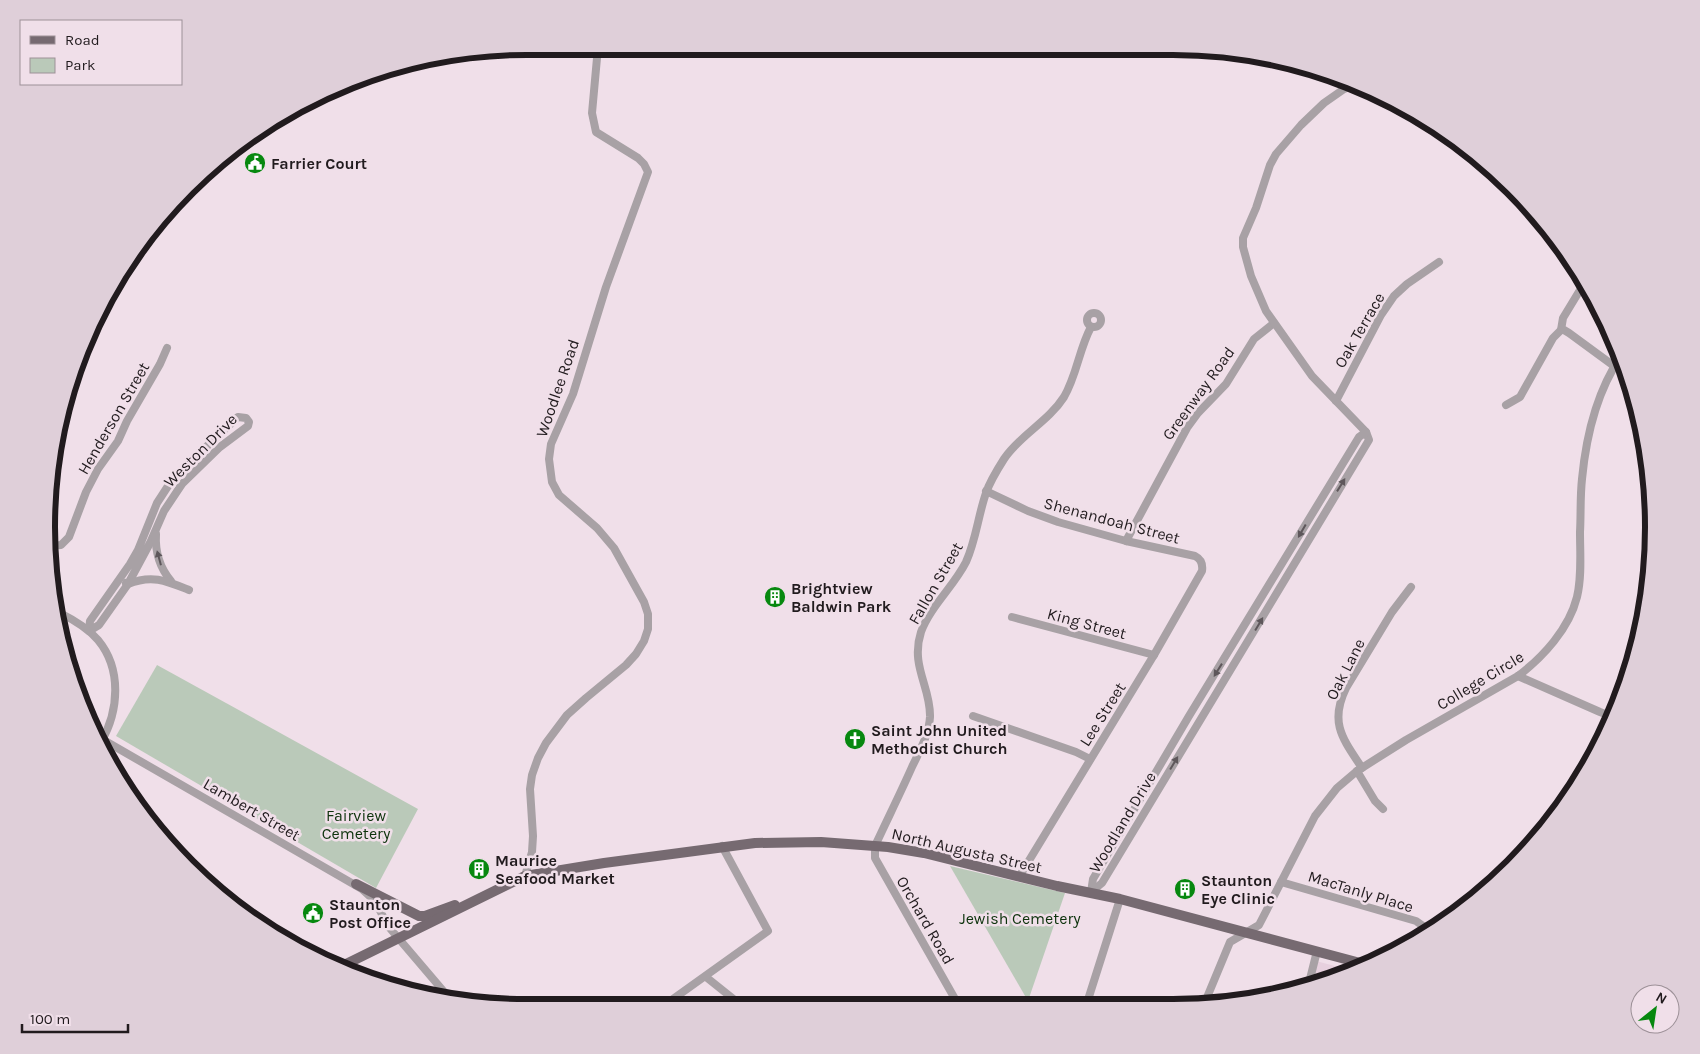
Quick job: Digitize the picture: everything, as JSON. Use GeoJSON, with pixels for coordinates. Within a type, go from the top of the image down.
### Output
{"type":"FeatureCollection","features":[{"type":"Feature","properties":{"kind":"main road","name":"North Augusta Street"},"geometry":{"type":"LineString","coordinates":[[347,963],[525,876],[722,846],[777,841],[848,843],[924,853],[1057,886],[1120,899],[1356,962]]}},
{"type":"Feature","properties":{"kind":"main road"},"geometry":{"type":"LineString","coordinates":[[356,884],[419,916],[485,896]]}},
{"type":"Feature","properties":{"kind":"street","name":"Woodlee Road"},"geometry":{"type":"LineString","coordinates":[[525,876],[532,852],[534,836],[530,789],[532,775],[538,758],[546,743],[567,715],[626,665],[636,654],[644,641],[648,629],[648,614],[644,602],[614,548],[597,528],[558,495],[552,482],[549,459],[551,444],[573,394],[606,287],[648,172],[638,158],[596,132],[592,113],[597,55]]}},
{"type":"Feature","properties":{"kind":"street","name":"Woodland Drive"},"geometry":{"type":"LineString","coordinates":[[1092,892],[1102,883],[1369,440],[1366,432],[1312,376],[1274,323],[1260,299],[1243,247],[1245,232],[1256,208],[1270,165],[1276,154],[1300,125],[1324,103],[1346,88]]}},
{"type":"Feature","properties":{"kind":"street","name":"Oak Terrace"},"geometry":{"type":"LineString","coordinates":[[1336,402],[1394,296],[1407,284],[1439,262]]}},
{"type":"Feature","properties":{"kind":"street"},"geometry":{"type":"LineString","coordinates":[[1506,405],[1520,397],[1553,338],[1561,330],[1563,318],[1580,289]]}},
{"type":"Feature","properties":{"kind":"street","name":"Greenway Road"},"geometry":{"type":"LineString","coordinates":[[1126,541],[1187,428],[1226,384],[1254,339],[1274,323]]}},
{"type":"Feature","properties":{"kind":"street","name":"Fallon Street"},"geometry":{"type":"LineString","coordinates":[[875,846],[917,757],[928,726],[929,705],[918,663],[921,633],[966,561],[976,534],[986,491],[998,468],[1013,447],[1050,415],[1063,398],[1073,377],[1082,345],[1091,327]]}},
{"type":"Feature","properties":{"kind":"street"},"geometry":{"type":"LineString","coordinates":[[1561,330],[1569,333],[1614,366]]}},
{"type":"Feature","properties":{"kind":"street","name":"Henderson Street"},"geometry":{"type":"LineString","coordinates":[[56,545],[61,544],[69,537],[86,492],[98,469],[114,447],[167,348]]}},
{"type":"Feature","properties":{"kind":"street","name":"College Circle"},"geometry":{"type":"LineString","coordinates":[[1207,998],[1230,942],[1259,925],[1318,810],[1337,788],[1360,769],[1406,740],[1518,676],[1534,664],[1550,646],[1566,622],[1576,598],[1579,574],[1582,479],[1590,433],[1604,384],[1614,366]]}},
{"type":"Feature","properties":{"kind":"street","name":"Weston Drive"},"geometry":{"type":"LineString","coordinates":[[238,417],[246,418],[249,422],[248,426],[220,448],[182,484],[170,499],[150,543],[128,584],[99,625],[88,631],[90,621],[138,550],[157,503],[170,483],[231,422],[238,417]]}},
{"type":"Feature","properties":{"kind":"street","name":"Shenandoah Street"},"geometry":{"type":"LineString","coordinates":[[986,491],[1050,520],[1126,541],[1195,556],[1202,563]]}},
{"type":"Feature","properties":{"kind":"street"},"geometry":{"type":"LineString","coordinates":[[156,529],[156,541],[160,560],[165,574],[172,583]]}},
{"type":"Feature","properties":{"kind":"street","name":"Lee Street"},"geometry":{"type":"LineString","coordinates":[[1019,876],[1154,655],[1202,571],[1202,563]]}},
{"type":"Feature","properties":{"kind":"street"},"geometry":{"type":"LineString","coordinates":[[120,579],[128,584],[138,580],[162,579],[189,590]]}},
{"type":"Feature","properties":{"kind":"street","name":"Oak Lane"},"geometry":{"type":"LineString","coordinates":[[1383,809],[1375,801],[1343,739],[1338,714],[1340,701],[1346,688],[1392,612],[1410,587]]}},
{"type":"Feature","properties":{"kind":"street"},"geometry":{"type":"LineString","coordinates":[[63,615],[88,631],[98,640],[107,654],[115,682],[115,703],[113,713],[103,735]]}},
{"type":"Feature","properties":{"kind":"street","name":"King Street"},"geometry":{"type":"LineString","coordinates":[[1012,617],[1154,655]]}},
{"type":"Feature","properties":{"kind":"street"},"geometry":{"type":"LineString","coordinates":[[1518,676],[1606,714]]}},
{"type":"Feature","properties":{"kind":"street"},"geometry":{"type":"LineString","coordinates":[[973,716],[1076,752],[1090,759]]}},
{"type":"Feature","properties":{"kind":"street","name":"Lambert Street"},"geometry":{"type":"LineString","coordinates":[[108,744],[356,884],[375,901],[388,926],[444,991]]}},
{"type":"Feature","properties":{"kind":"street"},"geometry":{"type":"LineString","coordinates":[[673,999],[768,931],[722,846]]}},
{"type":"Feature","properties":{"kind":"street","name":"Orchard Road"},"geometry":{"type":"LineString","coordinates":[[875,846],[875,858],[955,999]]}},
{"type":"Feature","properties":{"kind":"street","name":"MacTanly Place"},"geometry":{"type":"LineString","coordinates":[[1281,882],[1416,921],[1424,926]]}},
{"type":"Feature","properties":{"kind":"street"},"geometry":{"type":"LineString","coordinates":[[1088,999],[1120,899]]}},
{"type":"Feature","properties":{"kind":"street"},"geometry":{"type":"LineString","coordinates":[[1310,978],[1317,951]]}},
{"type":"Feature","properties":{"kind":"street"},"geometry":{"type":"LineString","coordinates":[[706,977],[734,999]]}},
{"type":"Feature","properties":{"kind":"shaded area"},"geometry":{"type":"Polygon","coordinates":[[[1316,961],[1341,968],[1325,974],[1313,978],[1316,961]]]}},
{"type":"Feature","properties":{"kind":"green space","name":"Fairview Cemetery"},"geometry":{"type":"Polygon","coordinates":[[[157,665],[418,809],[376,888],[116,736],[157,665]]]}},
{"type":"Feature","properties":{"kind":"green space","name":"Jewish Cemetery"},"geometry":{"type":"Polygon","coordinates":[[[950,866],[1065,893],[1029,999],[1027,999],[950,866]]]}},
{"type":"Feature","properties":{"kind":"place","name":"Farrier Court"},"geometry":{"type":"Point","coordinates":[255,163]}},
{"type":"Feature","properties":{"kind":"place","name":"Brightview Baldwin Park"},"geometry":{"type":"Point","coordinates":[775,597]}},
{"type":"Feature","properties":{"kind":"place","name":"Saint John United Methodist Church"},"geometry":{"type":"Point","coordinates":[855,739]}},
{"type":"Feature","properties":{"kind":"place","name":"Maurice Seafood Market"},"geometry":{"type":"Point","coordinates":[479,869]}},
{"type":"Feature","properties":{"kind":"place","name":"Staunton Eye Clinic"},"geometry":{"type":"Point","coordinates":[1185,889]}},
{"type":"Feature","properties":{"kind":"place","name":"Staunton Post Office"},"geometry":{"type":"Point","coordinates":[313,913]}}]}
